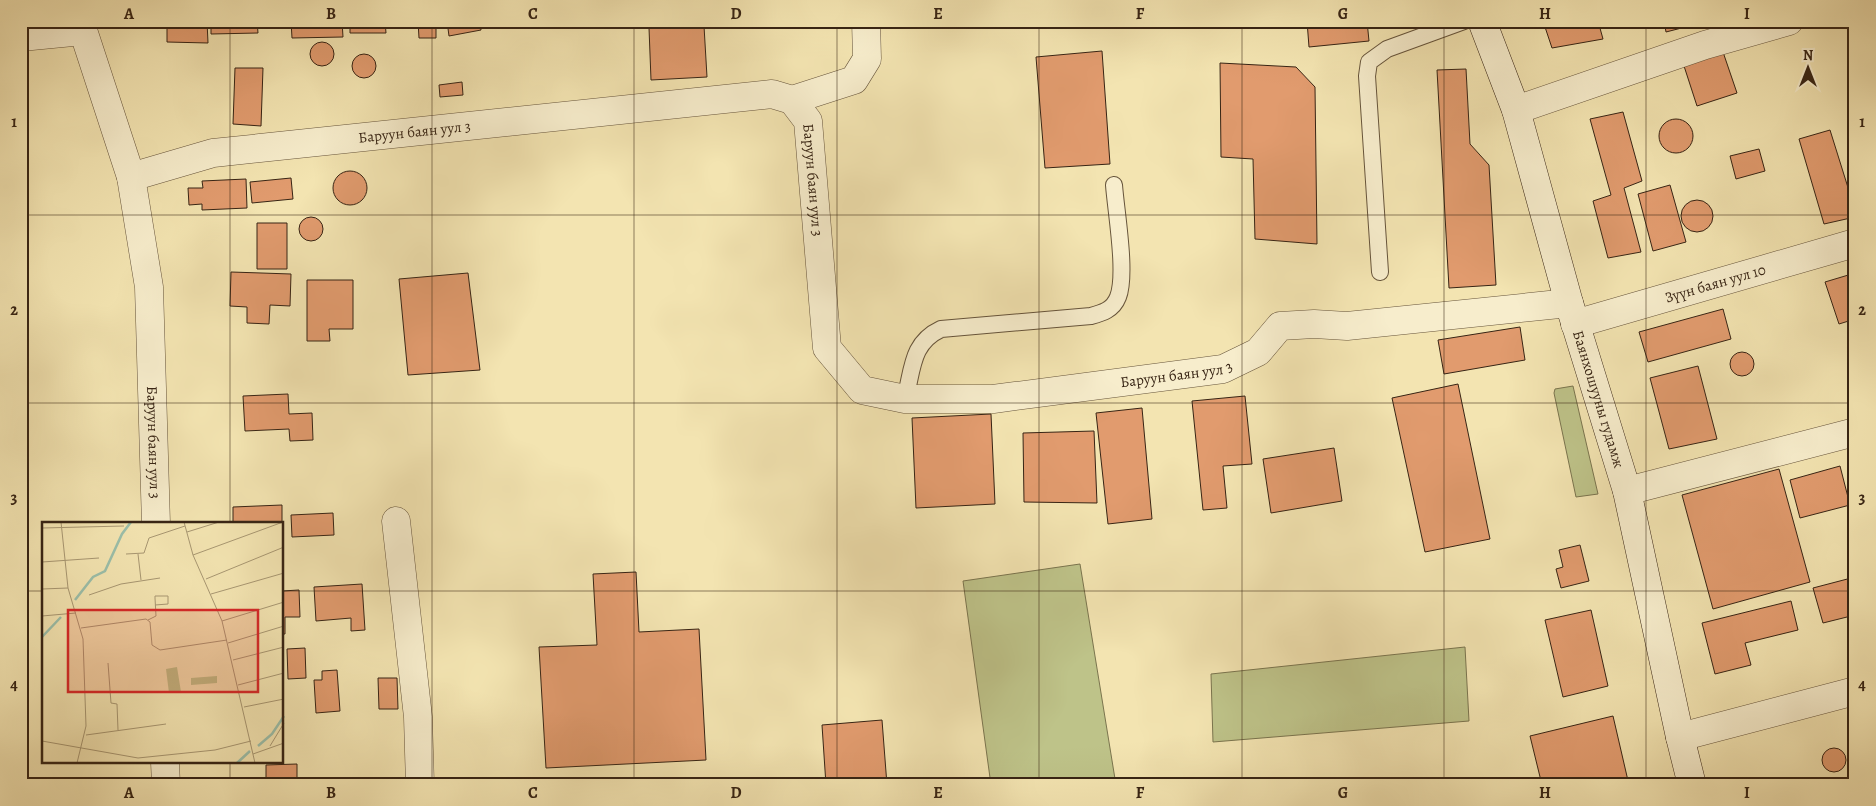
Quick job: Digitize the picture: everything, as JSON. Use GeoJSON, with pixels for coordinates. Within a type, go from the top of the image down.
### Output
{"type":"FeatureCollection","features":[{"type":"Feature","properties":{"kind":"street"},"geometry":{"type":"LineString","coordinates":[[792,100],[854,80],[867,59],[866,21]]}},
{"type":"Feature","properties":{"kind":"street","name":"Баянхошууны гудамж"},"geometry":{"type":"LineString","coordinates":[[1482,21],[1516,110],[1572,313],[1627,491],[1692,785]]}},
{"type":"Feature","properties":{"kind":"street"},"geometry":{"type":"LineString","coordinates":[[1516,110],[1705,44],[1789,21]]}},
{"type":"Feature","properties":{"kind":"street"},"geometry":{"type":"LineString","coordinates":[[21,37],[81,26],[131,177]]}},
{"type":"Feature","properties":{"kind":"street","name":"Баруун баян уул 3"},"geometry":{"type":"LineString","coordinates":[[156,522],[148,287],[131,177],[213,153],[772,94],[792,100],[808,121],[827,348],[862,390],[905,399],[993,399],[1223,369],[1258,352],[1280,326],[1314,324],[1347,326],[1572,313]]}},
{"type":"Feature","properties":{"kind":"street","name":"Зүүн баян уул 10"},"geometry":{"type":"LineString","coordinates":[[1572,313],[1855,243]]}},
{"type":"Feature","properties":{"kind":"street"},"geometry":{"type":"LineString","coordinates":[[1627,491],[1855,432]]}},
{"type":"Feature","properties":{"kind":"street"},"geometry":{"type":"LineString","coordinates":[[396,521],[418,717],[420,785]]}},
{"type":"Feature","properties":{"kind":"street"},"geometry":{"type":"LineString","coordinates":[[1680,737],[1855,691]]}},
{"type":"Feature","properties":{"kind":"street"},"geometry":{"type":"LineString","coordinates":[[165,764],[166,785]]}},
{"type":"Feature","properties":{"kind":"lane"},"geometry":{"type":"LineString","coordinates":[[1380,272],[1368,94],[1369,62],[1387,49],[1464,21]]}},
{"type":"Feature","properties":{"kind":"lane"},"geometry":{"type":"LineString","coordinates":[[905,399],[921,343],[929,335],[941,329],[1091,316],[1104,313],[1113,307],[1118,298],[1122,279],[1114,185]]}},
{"type":"Feature","properties":{"kind":"green space"},"geometry":{"type":"Polygon","coordinates":[[[1573,386],[1598,494],[1576,497],[1554,393],[1555,389],[1573,386]]]}},
{"type":"Feature","properties":{"kind":"green space"},"geometry":{"type":"Polygon","coordinates":[[[1080,564],[1116,785],[991,785],[963,581],[1080,564]]]}},
{"type":"Feature","properties":{"kind":"green space"},"geometry":{"type":"Polygon","coordinates":[[[1465,647],[1469,721],[1213,742],[1211,674],[1465,647]]]}},
{"type":"Feature","properties":{"kind":"building"},"geometry":{"type":"Polygon","coordinates":[[[167,21],[207,21],[208,43],[167,42],[167,21]]]}},
{"type":"Feature","properties":{"kind":"building"},"geometry":{"type":"Polygon","coordinates":[[[211,21],[257,21],[258,33],[211,34],[211,21]]]}},
{"type":"Feature","properties":{"kind":"building"},"geometry":{"type":"Polygon","coordinates":[[[291,21],[342,21],[343,37],[292,38],[291,21]]]}},
{"type":"Feature","properties":{"kind":"building"},"geometry":{"type":"Polygon","coordinates":[[[350,21],[385,21],[386,33],[350,33],[350,21]]]}},
{"type":"Feature","properties":{"kind":"building"},"geometry":{"type":"Polygon","coordinates":[[[418,21],[436,21],[436,38],[419,38],[418,21]]]}},
{"type":"Feature","properties":{"kind":"building"},"geometry":{"type":"Polygon","coordinates":[[[447,21],[480,21],[481,30],[449,36],[447,21]]]}},
{"type":"Feature","properties":{"kind":"building"},"geometry":{"type":"Polygon","coordinates":[[[493,21],[546,21],[547,23],[493,27],[493,21]]]}},
{"type":"Feature","properties":{"kind":"building"},"geometry":{"type":"Polygon","coordinates":[[[1150,21],[1183,21],[1150,25],[1150,21]]]}},
{"type":"Feature","properties":{"kind":"building"},"geometry":{"type":"Polygon","coordinates":[[[1307,21],[1367,21],[1369,41],[1309,47],[1307,21]]]}},
{"type":"Feature","properties":{"kind":"building"},"geometry":{"type":"Polygon","coordinates":[[[1543,21],[1598,21],[1603,39],[1552,48],[1543,21]]]}},
{"type":"Feature","properties":{"kind":"building"},"geometry":{"type":"Polygon","coordinates":[[[1664,21],[1696,21],[1697,24],[1666,32],[1664,21]]]}},
{"type":"Feature","properties":{"kind":"building"},"geometry":{"type":"Polygon","coordinates":[[[704,26],[707,77],[651,80],[649,28],[704,26]]]}},
{"type":"Feature","properties":{"kind":"building"},"geometry":{"type":"Polygon","coordinates":[[[322,42],[330,46],[334,54],[330,62],[322,66],[314,62],[310,54],[314,46],[322,42]]]}},
{"type":"Feature","properties":{"kind":"building"},"geometry":{"type":"Polygon","coordinates":[[[1102,51],[1110,164],[1045,168],[1036,57],[1102,51]]]}},
{"type":"Feature","properties":{"kind":"building"},"geometry":{"type":"Polygon","coordinates":[[[1723,52],[1737,93],[1697,106],[1684,66],[1723,52]]]}},
{"type":"Feature","properties":{"kind":"building"},"geometry":{"type":"Polygon","coordinates":[[[364,54],[372,58],[376,66],[372,74],[364,78],[356,74],[352,66],[356,58],[364,54]]]}},
{"type":"Feature","properties":{"kind":"building"},"geometry":{"type":"Polygon","coordinates":[[[1220,63],[1296,67],[1315,87],[1317,244],[1255,239],[1253,159],[1221,157],[1220,63]]]}},
{"type":"Feature","properties":{"kind":"building"},"geometry":{"type":"Polygon","coordinates":[[[235,68],[263,68],[261,126],[233,124],[235,68]]]}},
{"type":"Feature","properties":{"kind":"building"},"geometry":{"type":"Polygon","coordinates":[[[1466,69],[1470,144],[1489,165],[1496,285],[1449,288],[1437,70],[1466,69]]]}},
{"type":"Feature","properties":{"kind":"building"},"geometry":{"type":"Polygon","coordinates":[[[462,82],[463,95],[440,97],[439,85],[462,82]]]}},
{"type":"Feature","properties":{"kind":"building"},"geometry":{"type":"Polygon","coordinates":[[[1623,112],[1642,181],[1624,188],[1641,252],[1608,258],[1593,201],[1611,195],[1590,119],[1623,112]]]}},
{"type":"Feature","properties":{"kind":"building"},"geometry":{"type":"Polygon","coordinates":[[[1676,119],[1688,124],[1693,136],[1688,148],[1676,153],[1664,148],[1659,136],[1664,124],[1676,119]]]}},
{"type":"Feature","properties":{"kind":"building"},"geometry":{"type":"Polygon","coordinates":[[[1830,130],[1855,210],[1855,217],[1824,224],[1799,139],[1830,130]]]}},
{"type":"Feature","properties":{"kind":"building"},"geometry":{"type":"Polygon","coordinates":[[[1759,149],[1765,171],[1736,179],[1730,156],[1759,149]]]}},
{"type":"Feature","properties":{"kind":"building"},"geometry":{"type":"Polygon","coordinates":[[[350,171],[362,176],[367,188],[362,200],[350,205],[338,200],[333,188],[338,176],[350,171]]]}},
{"type":"Feature","properties":{"kind":"building"},"geometry":{"type":"Polygon","coordinates":[[[291,178],[293,199],[252,203],[250,182],[291,178]]]}},
{"type":"Feature","properties":{"kind":"building"},"geometry":{"type":"Polygon","coordinates":[[[246,179],[247,208],[202,210],[202,204],[189,205],[188,188],[203,188],[202,181],[246,179]]]}},
{"type":"Feature","properties":{"kind":"building"},"geometry":{"type":"Polygon","coordinates":[[[1670,185],[1686,242],[1653,251],[1638,194],[1670,185]]]}},
{"type":"Feature","properties":{"kind":"building"},"geometry":{"type":"Polygon","coordinates":[[[1697,200],[1709,204],[1713,216],[1709,228],[1697,232],[1685,228],[1681,216],[1685,204],[1697,200]]]}},
{"type":"Feature","properties":{"kind":"building"},"geometry":{"type":"Polygon","coordinates":[[[311,217],[319,221],[323,229],[319,237],[311,241],[303,237],[299,229],[303,221],[311,217]]]}},
{"type":"Feature","properties":{"kind":"building"},"geometry":{"type":"Polygon","coordinates":[[[257,223],[287,223],[287,269],[257,269],[257,223]]]}},
{"type":"Feature","properties":{"kind":"building"},"geometry":{"type":"Polygon","coordinates":[[[231,272],[291,274],[290,306],[270,305],[269,324],[247,323],[247,307],[230,306],[231,272]]]}},
{"type":"Feature","properties":{"kind":"building"},"geometry":{"type":"Polygon","coordinates":[[[468,273],[480,370],[408,375],[399,279],[468,273]]]}},
{"type":"Feature","properties":{"kind":"building"},"geometry":{"type":"Polygon","coordinates":[[[1855,273],[1855,319],[1839,324],[1825,282],[1855,273]]]}},
{"type":"Feature","properties":{"kind":"building"},"geometry":{"type":"Polygon","coordinates":[[[307,280],[353,280],[353,329],[329,329],[330,341],[307,341],[307,280]]]}},
{"type":"Feature","properties":{"kind":"building"},"geometry":{"type":"Polygon","coordinates":[[[1723,309],[1731,339],[1648,362],[1639,332],[1723,309]]]}},
{"type":"Feature","properties":{"kind":"building"},"geometry":{"type":"Polygon","coordinates":[[[1520,327],[1525,360],[1444,374],[1438,340],[1520,327]]]}},
{"type":"Feature","properties":{"kind":"building"},"geometry":{"type":"Polygon","coordinates":[[[1742,352],[1750,356],[1754,364],[1750,372],[1742,376],[1734,372],[1730,364],[1734,356],[1742,352]]]}},
{"type":"Feature","properties":{"kind":"building"},"geometry":{"type":"Polygon","coordinates":[[[1698,366],[1717,439],[1669,449],[1650,378],[1698,366]]]}},
{"type":"Feature","properties":{"kind":"building"},"geometry":{"type":"Polygon","coordinates":[[[1458,384],[1490,539],[1425,552],[1392,398],[1458,384]]]}},
{"type":"Feature","properties":{"kind":"building"},"geometry":{"type":"Polygon","coordinates":[[[288,394],[289,414],[312,413],[313,440],[290,441],[289,429],[245,431],[243,396],[288,394]]]}},
{"type":"Feature","properties":{"kind":"building"},"geometry":{"type":"Polygon","coordinates":[[[1245,396],[1252,464],[1223,466],[1227,508],[1203,510],[1192,401],[1245,396]]]}},
{"type":"Feature","properties":{"kind":"building"},"geometry":{"type":"Polygon","coordinates":[[[1142,408],[1152,519],[1108,524],[1096,413],[1142,408]]]}},
{"type":"Feature","properties":{"kind":"building"},"geometry":{"type":"Polygon","coordinates":[[[991,414],[995,504],[916,508],[912,418],[991,414]]]}},
{"type":"Feature","properties":{"kind":"building"},"geometry":{"type":"Polygon","coordinates":[[[1094,431],[1097,503],[1024,502],[1023,433],[1094,431]]]}},
{"type":"Feature","properties":{"kind":"building"},"geometry":{"type":"Polygon","coordinates":[[[1334,448],[1342,501],[1271,513],[1263,459],[1334,448]]]}},
{"type":"Feature","properties":{"kind":"building"},"geometry":{"type":"Polygon","coordinates":[[[1840,466],[1850,505],[1800,518],[1790,480],[1840,466]]]}},
{"type":"Feature","properties":{"kind":"building"},"geometry":{"type":"Polygon","coordinates":[[[1779,469],[1810,582],[1713,609],[1682,495],[1779,469]]]}},
{"type":"Feature","properties":{"kind":"building"},"geometry":{"type":"Polygon","coordinates":[[[282,505],[282,522],[233,522],[233,507],[282,505]]]}},
{"type":"Feature","properties":{"kind":"building"},"geometry":{"type":"Polygon","coordinates":[[[333,513],[334,535],[292,537],[291,515],[333,513]]]}},
{"type":"Feature","properties":{"kind":"building"},"geometry":{"type":"Polygon","coordinates":[[[1580,545],[1589,581],[1561,588],[1556,569],[1563,567],[1559,550],[1580,545]]]}},
{"type":"Feature","properties":{"kind":"building"},"geometry":{"type":"Polygon","coordinates":[[[636,572],[639,632],[699,629],[706,760],[546,768],[539,647],[597,645],[593,574],[636,572]]]}},
{"type":"Feature","properties":{"kind":"building"},"geometry":{"type":"Polygon","coordinates":[[[1855,577],[1855,615],[1823,623],[1813,588],[1855,577]]]}},
{"type":"Feature","properties":{"kind":"building"},"geometry":{"type":"Polygon","coordinates":[[[362,584],[365,630],[351,631],[351,618],[316,621],[314,587],[362,584]]]}},
{"type":"Feature","properties":{"kind":"building"},"geometry":{"type":"Polygon","coordinates":[[[299,590],[300,617],[285,617],[285,634],[284,634],[284,591],[299,590]]]}},
{"type":"Feature","properties":{"kind":"building"},"geometry":{"type":"Polygon","coordinates":[[[1791,601],[1798,630],[1745,643],[1751,665],[1715,674],[1702,623],[1791,601]]]}},
{"type":"Feature","properties":{"kind":"building"},"geometry":{"type":"Polygon","coordinates":[[[1591,610],[1608,686],[1563,697],[1545,620],[1591,610]]]}},
{"type":"Feature","properties":{"kind":"building"},"geometry":{"type":"Polygon","coordinates":[[[305,648],[306,678],[288,679],[287,649],[305,648]]]}},
{"type":"Feature","properties":{"kind":"building"},"geometry":{"type":"Polygon","coordinates":[[[337,670],[340,711],[316,713],[314,680],[322,680],[322,671],[337,670]]]}},
{"type":"Feature","properties":{"kind":"building"},"geometry":{"type":"Polygon","coordinates":[[[378,678],[397,678],[398,709],[379,709],[378,678]]]}},
{"type":"Feature","properties":{"kind":"building"},"geometry":{"type":"Polygon","coordinates":[[[1613,716],[1629,785],[1542,785],[1530,736],[1613,716]]]}},
{"type":"Feature","properties":{"kind":"building"},"geometry":{"type":"Polygon","coordinates":[[[882,720],[887,785],[826,785],[822,725],[882,720]]]}},
{"type":"Feature","properties":{"kind":"building"},"geometry":{"type":"Polygon","coordinates":[[[1834,748],[1842,752],[1846,760],[1842,768],[1834,772],[1826,768],[1822,760],[1826,752],[1834,748]]]}},
{"type":"Feature","properties":{"kind":"building"},"geometry":{"type":"Polygon","coordinates":[[[297,764],[297,785],[266,785],[266,765],[297,764]]]}}]}
